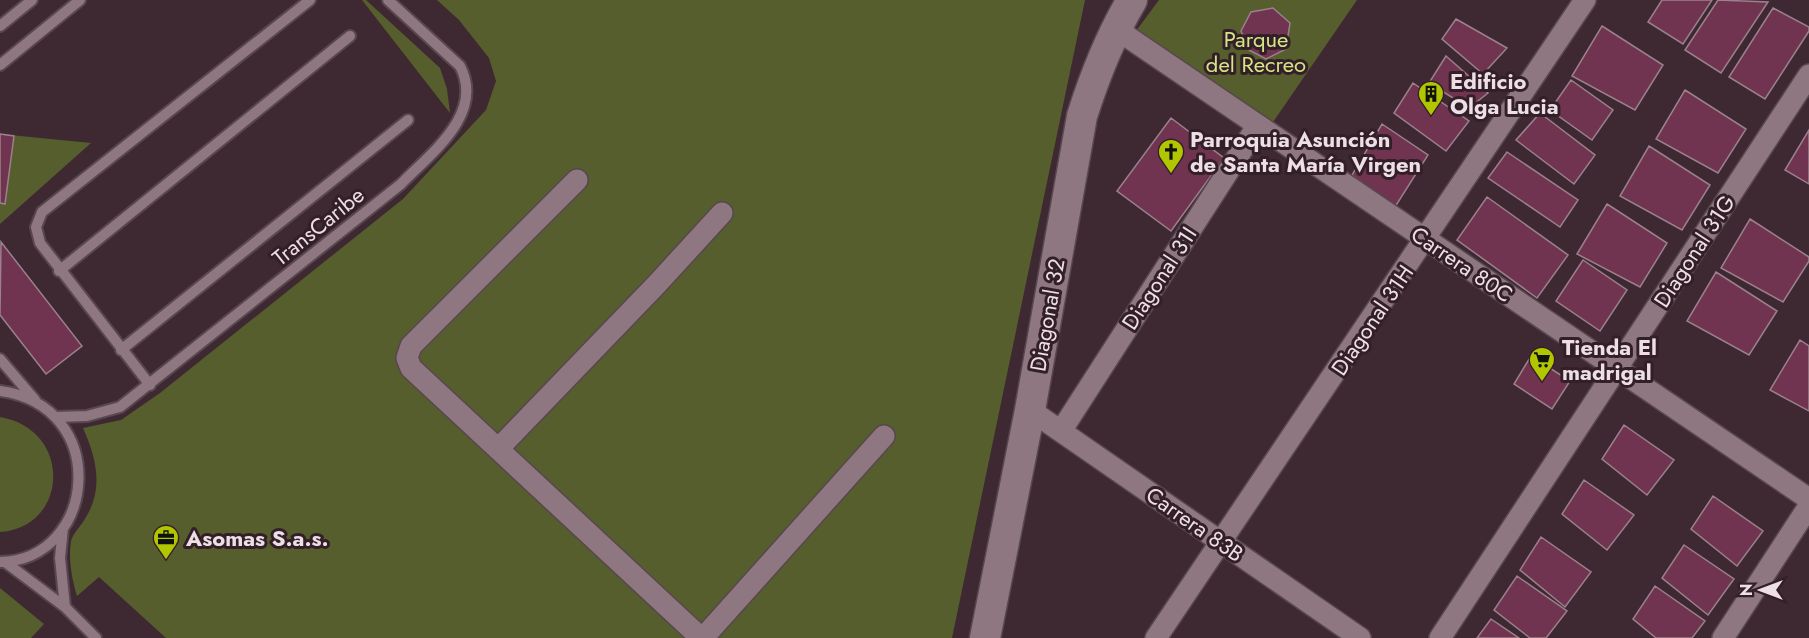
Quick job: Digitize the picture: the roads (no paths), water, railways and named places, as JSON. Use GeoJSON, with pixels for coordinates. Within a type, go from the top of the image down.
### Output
{"type":"FeatureCollection","features":[{"type":"Feature","properties":{"kind":"street","name":"Diagonal 32"},"geometry":{"type":"LineString","coordinates":[[985,638],[1030,410],[1082,116],[1096,70],[1116,26],[1132,0]]}},
{"type":"Feature","properties":{"kind":"street","name":"Diagonal 31H"},"geometry":{"type":"LineString","coordinates":[[1156,638],[1585,0]]}},
{"type":"Feature","properties":{"kind":"street","name":"Carrera 80C"},"geometry":{"type":"LineString","coordinates":[[1116,26],[1809,499]]}},
{"type":"Feature","properties":{"kind":"street","name":"Diagonal 31G"},"geometry":{"type":"LineString","coordinates":[[1440,638],[1809,75]]}},
{"type":"Feature","properties":{"kind":"street","name":"Diagonal 31I"},"geometry":{"type":"LineString","coordinates":[[1061,432],[1258,125]]}},
{"type":"Feature","properties":{"kind":"street"},"geometry":{"type":"LineString","coordinates":[[576,180],[411,346],[407,358],[411,368],[702,638],[884,436]]}},
{"type":"Feature","properties":{"kind":"street"},"geometry":{"type":"LineString","coordinates":[[498,449],[722,213]]}},
{"type":"Feature","properties":{"kind":"street","name":"Carrera 83B"},"geometry":{"type":"LineString","coordinates":[[1030,410],[1360,638]]}},
{"type":"Feature","properties":{"kind":"street"},"geometry":{"type":"LineString","coordinates":[[1723,638],[1809,506]]}},
{"type":"Feature","properties":{"kind":"lane"},"geometry":{"type":"LineString","coordinates":[[0,26],[33,0]]}},
{"type":"Feature","properties":{"kind":"lane"},"geometry":{"type":"LineString","coordinates":[[0,65],[80,0]]}},
{"type":"Feature","properties":{"kind":"lane"},"geometry":{"type":"LineString","coordinates":[[150,385],[59,271],[40,243],[36,227],[42,212],[310,0]]}},
{"type":"Feature","properties":{"kind":"lane","name":"TransCaribe"},"geometry":{"type":"LineString","coordinates":[[56,417],[87,417],[120,407],[401,184],[435,150],[462,116],[468,94],[467,79],[460,66],[388,0]]}},
{"type":"Feature","properties":{"kind":"lane"},"geometry":{"type":"LineString","coordinates":[[59,271],[350,36]]}},
{"type":"Feature","properties":{"kind":"lane"},"geometry":{"type":"LineString","coordinates":[[121,350],[408,120]]}},
{"type":"Feature","properties":{"kind":"lane"},"geometry":{"type":"LineString","coordinates":[[0,360],[37,402],[56,417],[70,437],[78,459],[79,475],[74,507],[63,528],[47,544],[27,556],[2,562]]}},
{"type":"Feature","properties":{"kind":"lane"},"geometry":{"type":"LineString","coordinates":[[0,391],[15,393],[37,402]]}},
{"type":"Feature","properties":{"kind":"lane"},"geometry":{"type":"LineString","coordinates":[[63,528],[60,558],[65,607]]}},
{"type":"Feature","properties":{"kind":"lane"},"geometry":{"type":"LineString","coordinates":[[2,562],[65,607],[96,638]]}},
{"type":"Feature","properties":{"kind":"place","name":"Edificio Olga Lucia"},"geometry":{"type":"Point","coordinates":[1431,117]}},
{"type":"Feature","properties":{"kind":"place","name":"Parroquia Asunción de Santa María Virgen"},"geometry":{"type":"Point","coordinates":[1171,175]}},
{"type":"Feature","properties":{"kind":"place","name":"Tienda El madrigal"},"geometry":{"type":"Point","coordinates":[1542,383]}},
{"type":"Feature","properties":{"kind":"place","name":"Asomas S.a.s."},"geometry":{"type":"Point","coordinates":[166,561]}},
{"type":"Feature","properties":{"kind":"park label","name":"Parque del Recreo"},"geometry":{"type":"Point","coordinates":[1256,52]}}]}
